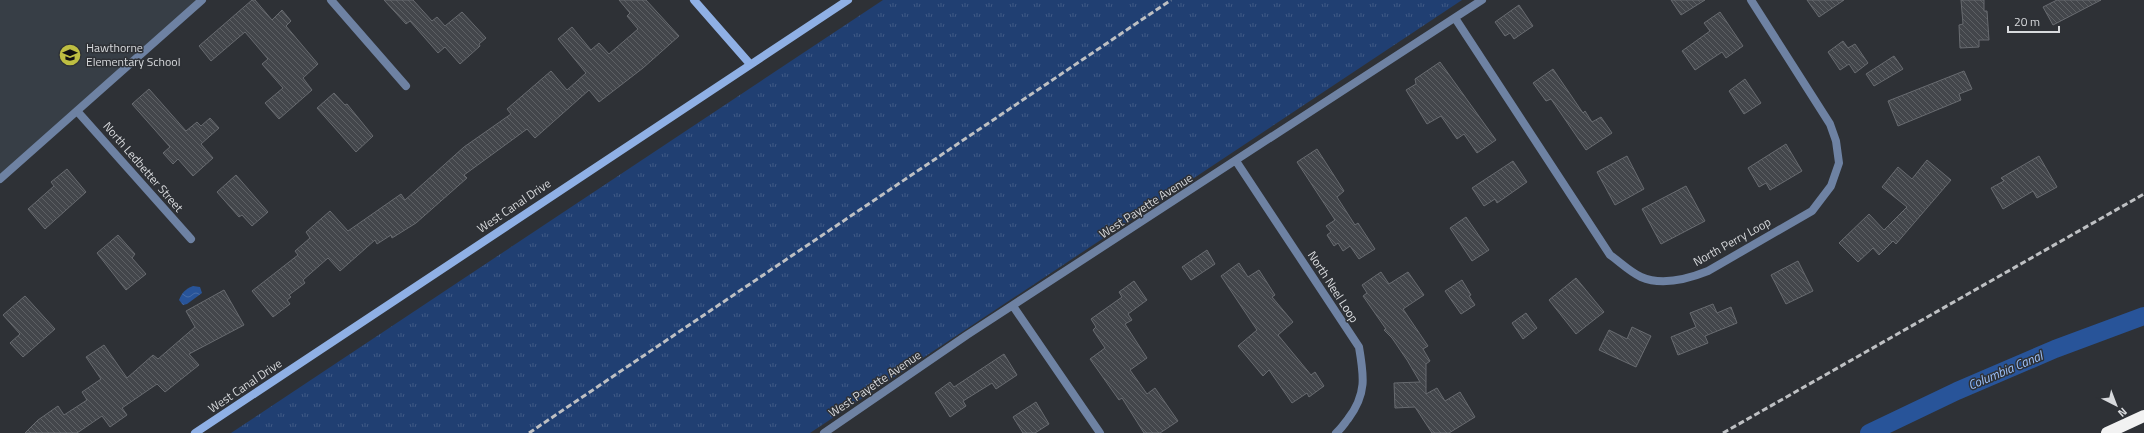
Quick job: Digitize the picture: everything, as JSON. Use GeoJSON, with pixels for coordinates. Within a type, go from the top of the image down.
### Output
{"type":"FeatureCollection","features":[{"type":"Feature","properties":{"kind":"highway"},"geometry":{"type":"LineString","coordinates":[[2107,433],[2144,416]]}},
{"type":"Feature","properties":{"kind":"street"},"geometry":{"type":"LineString","coordinates":[[0,180],[202,0]]}},
{"type":"Feature","properties":{"kind":"street"},"geometry":{"type":"LineString","coordinates":[[330,0],[406,86]]}},
{"type":"Feature","properties":{"kind":"street"},"geometry":{"type":"LineString","coordinates":[[694,0],[750,64]]}},
{"type":"Feature","properties":{"kind":"street","name":"West Canal Drive"},"geometry":{"type":"LineString","coordinates":[[195,433],[848,0]]}},
{"type":"Feature","properties":{"kind":"street","name":"West Payette Avenue"},"geometry":{"type":"LineString","coordinates":[[824,433],[967,335],[1482,0]]}},
{"type":"Feature","properties":{"kind":"street","name":"North Perry Loop"},"geometry":{"type":"LineString","coordinates":[[1455,18],[1610,255],[1642,277],[1662,281],[1690,278],[1708,271],[1812,211],[1831,186],[1839,163],[1836,141],[1830,124],[1751,0]]}},
{"type":"Feature","properties":{"kind":"street","name":"North Ledbetter Street"},"geometry":{"type":"LineString","coordinates":[[78,111],[191,239]]}},
{"type":"Feature","properties":{"kind":"street","name":"North Neel Loop"},"geometry":{"type":"LineString","coordinates":[[1236,161],[1358,347],[1363,383],[1361,397],[1354,412],[1336,433]]}},
{"type":"Feature","properties":{"kind":"street"},"geometry":{"type":"LineString","coordinates":[[1013,306],[1100,433]]}},
{"type":"Feature","properties":{"kind":"shaded area","name":"Hawthorne Elementary School"},"geometry":{"type":"Polygon","coordinates":[[[0,0],[202,0],[0,179],[0,0]]]}},
{"type":"Feature","properties":{"kind":"green space"},"geometry":{"type":"Polygon","coordinates":[[[883,0],[1462,0],[810,433],[231,433],[883,0]]]}},
{"type":"Feature","properties":{"kind":"water"},"geometry":{"type":"Polygon","coordinates":[[[193,286],[200,287],[202,293],[187,304],[183,305],[179,300],[180,298],[186,290],[193,286]]]}},
{"type":"Feature","properties":{"kind":"building"},"geometry":{"type":"Polygon","coordinates":[[[252,0],[255,0],[272,20],[282,10],[291,21],[286,26],[318,64],[303,78],[312,90],[279,119],[265,103],[283,88],[262,64],[268,59],[245,32],[211,61],[199,46],[252,0]]]}},
{"type":"Feature","properties":{"kind":"building"},"geometry":{"type":"Polygon","coordinates":[[[384,0],[413,0],[432,21],[437,17],[445,26],[462,12],[486,38],[479,44],[480,46],[460,64],[445,47],[438,53],[410,21],[406,24],[384,0]]]}},
{"type":"Feature","properties":{"kind":"building"},"geometry":{"type":"Polygon","coordinates":[[[619,0],[646,0],[679,36],[643,68],[599,102],[589,90],[535,138],[527,129],[464,175],[467,178],[416,223],[392,238],[391,235],[377,244],[375,240],[340,271],[328,258],[303,280],[305,283],[289,295],[291,297],[287,300],[290,304],[273,317],[252,291],[298,255],[295,251],[310,238],[306,232],[330,211],[348,231],[401,194],[405,200],[464,147],[511,114],[507,109],[551,71],[567,90],[586,73],[558,39],[572,27],[591,50],[599,43],[609,54],[638,29],[627,16],[630,13],[619,0]]]}},
{"type":"Feature","properties":{"kind":"building"},"geometry":{"type":"Polygon","coordinates":[[[1671,0],[1705,0],[1681,15],[1671,0]]]}},
{"type":"Feature","properties":{"kind":"building"},"geometry":{"type":"Polygon","coordinates":[[[1807,0],[1844,0],[1819,17],[1807,0]]]}},
{"type":"Feature","properties":{"kind":"building"},"geometry":{"type":"Polygon","coordinates":[[[1961,0],[1984,0],[1984,11],[1987,11],[1989,40],[1979,40],[1979,47],[1960,48],[1959,25],[1963,24],[1961,0]]]}},
{"type":"Feature","properties":{"kind":"building"},"geometry":{"type":"Polygon","coordinates":[[[2057,0],[2101,0],[2053,25],[2043,7],[2057,0]]]}},
{"type":"Feature","properties":{"kind":"building"},"geometry":{"type":"Polygon","coordinates":[[[1519,5],[1533,26],[1514,39],[1510,33],[1505,36],[1495,22],[1519,5]]]}},
{"type":"Feature","properties":{"kind":"building"},"geometry":{"type":"Polygon","coordinates":[[[1720,12],[1743,46],[1726,58],[1722,52],[1695,70],[1682,51],[1710,31],[1704,23],[1720,12]]]}},
{"type":"Feature","properties":{"kind":"building"},"geometry":{"type":"Polygon","coordinates":[[[1843,41],[1848,48],[1855,44],[1868,63],[1855,73],[1849,64],[1840,70],[1828,52],[1843,41]]]}},
{"type":"Feature","properties":{"kind":"building"},"geometry":{"type":"Polygon","coordinates":[[[1894,56],[1903,69],[1874,86],[1866,74],[1894,56]]]}},
{"type":"Feature","properties":{"kind":"building"},"geometry":{"type":"Polygon","coordinates":[[[1440,62],[1496,140],[1477,153],[1464,134],[1457,139],[1441,116],[1427,124],[1406,90],[1416,84],[1415,79],[1440,62]]]}},
{"type":"Feature","properties":{"kind":"building"},"geometry":{"type":"Polygon","coordinates":[[[1553,69],[1583,113],[1585,111],[1592,122],[1601,117],[1612,133],[1586,150],[1551,99],[1546,101],[1533,83],[1553,69]]]}},
{"type":"Feature","properties":{"kind":"building"},"geometry":{"type":"Polygon","coordinates":[[[1964,71],[1972,89],[1959,94],[1961,100],[1898,126],[1888,101],[1964,71]]]}},
{"type":"Feature","properties":{"kind":"building"},"geometry":{"type":"Polygon","coordinates":[[[1745,79],[1761,103],[1744,114],[1729,91],[1745,79]]]}},
{"type":"Feature","properties":{"kind":"building"},"geometry":{"type":"Polygon","coordinates":[[[149,89],[186,131],[197,122],[201,126],[210,118],[219,128],[201,144],[213,158],[193,176],[178,159],[173,164],[163,153],[170,147],[132,104],[149,89]]]}},
{"type":"Feature","properties":{"kind":"building"},"geometry":{"type":"Polygon","coordinates":[[[334,93],[345,105],[347,104],[373,136],[356,152],[317,108],[334,93]]]}},
{"type":"Feature","properties":{"kind":"building"},"geometry":{"type":"Polygon","coordinates":[[[1786,144],[1802,171],[1770,190],[1766,183],[1759,187],[1748,168],[1786,144]]]}},
{"type":"Feature","properties":{"kind":"building"},"geometry":{"type":"Polygon","coordinates":[[[1317,149],[1344,191],[1337,197],[1355,225],[1358,223],[1375,249],[1359,259],[1350,246],[1343,251],[1338,243],[1334,246],[1327,235],[1331,232],[1326,226],[1335,220],[1297,162],[1317,149]]]}},
{"type":"Feature","properties":{"kind":"building"},"geometry":{"type":"Polygon","coordinates":[[[1627,156],[1644,189],[1615,205],[1597,172],[1627,156]]]}},
{"type":"Feature","properties":{"kind":"building"},"geometry":{"type":"Polygon","coordinates":[[[2039,156],[2057,187],[2037,198],[2033,191],[2003,209],[1991,188],[2004,181],[2001,178],[2039,156]]]}},
{"type":"Feature","properties":{"kind":"building"},"geometry":{"type":"Polygon","coordinates":[[[1927,160],[1951,180],[1896,244],[1893,241],[1879,255],[1873,248],[1858,262],[1839,243],[1869,214],[1884,230],[1907,207],[1882,187],[1898,167],[1912,179],[1927,160]]]}},
{"type":"Feature","properties":{"kind":"building"},"geometry":{"type":"Polygon","coordinates":[[[1513,161],[1527,182],[1497,203],[1495,199],[1484,206],[1472,188],[1513,161]]]}},
{"type":"Feature","properties":{"kind":"building"},"geometry":{"type":"Polygon","coordinates":[[[67,169],[86,192],[45,229],[28,209],[54,186],[51,182],[67,169]]]}},
{"type":"Feature","properties":{"kind":"building"},"geometry":{"type":"Polygon","coordinates":[[[236,175],[268,212],[252,226],[242,215],[239,217],[217,192],[236,175]]]}},
{"type":"Feature","properties":{"kind":"building"},"geometry":{"type":"Polygon","coordinates":[[[1686,186],[1705,221],[1661,244],[1642,209],[1686,186]]]}},
{"type":"Feature","properties":{"kind":"building"},"geometry":{"type":"Polygon","coordinates":[[[1466,217],[1489,250],[1472,261],[1450,228],[1466,217]]]}},
{"type":"Feature","properties":{"kind":"building"},"geometry":{"type":"Polygon","coordinates":[[[118,235],[135,254],[132,258],[146,274],[126,290],[97,253],[118,235]]]}},
{"type":"Feature","properties":{"kind":"building"},"geometry":{"type":"Polygon","coordinates":[[[1207,250],[1215,264],[1191,280],[1182,267],[1207,250]]]}},
{"type":"Feature","properties":{"kind":"building"},"geometry":{"type":"Polygon","coordinates":[[[1798,261],[1813,291],[1786,304],[1771,275],[1798,261]]]}},
{"type":"Feature","properties":{"kind":"building"},"geometry":{"type":"Polygon","coordinates":[[[1239,263],[1248,277],[1259,270],[1275,295],[1272,297],[1293,322],[1278,335],[1311,375],[1315,372],[1324,386],[1309,397],[1307,393],[1292,403],[1269,370],[1263,376],[1238,346],[1257,330],[1221,276],[1239,263]]]}},
{"type":"Feature","properties":{"kind":"building"},"geometry":{"type":"Polygon","coordinates":[[[1381,272],[1389,284],[1408,272],[1424,295],[1403,309],[1428,346],[1423,349],[1430,361],[1426,364],[1426,394],[1437,388],[1445,401],[1460,392],[1475,417],[1449,433],[1432,433],[1415,407],[1395,408],[1394,383],[1420,382],[1407,360],[1392,338],[1384,330],[1386,329],[1363,296],[1367,293],[1362,285],[1381,272]]]}},
{"type":"Feature","properties":{"kind":"building"},"geometry":{"type":"Polygon","coordinates":[[[1576,278],[1604,312],[1576,334],[1549,300],[1576,278]]]}},
{"type":"Feature","properties":{"kind":"building"},"geometry":{"type":"Polygon","coordinates":[[[1462,280],[1475,305],[1461,314],[1445,291],[1462,280]]]}},
{"type":"Feature","properties":{"kind":"building"},"geometry":{"type":"Polygon","coordinates":[[[1134,281],[1147,300],[1128,314],[1132,320],[1125,324],[1147,358],[1130,370],[1147,394],[1155,388],[1178,421],[1160,433],[1144,433],[1122,398],[1119,400],[1090,359],[1105,348],[1093,330],[1096,327],[1091,319],[1122,297],[1119,292],[1134,281]]]}},
{"type":"Feature","properties":{"kind":"building"},"geometry":{"type":"Polygon","coordinates":[[[224,290],[244,325],[189,354],[199,365],[165,392],[157,384],[122,408],[127,415],[110,427],[102,416],[77,433],[25,433],[38,420],[58,406],[64,415],[87,400],[82,392],[101,379],[86,357],[104,345],[127,378],[153,355],[158,359],[195,327],[186,311],[224,290]]]}},
{"type":"Feature","properties":{"kind":"building"},"geometry":{"type":"Polygon","coordinates":[[[25,296],[55,329],[23,357],[10,343],[20,334],[3,315],[25,296]]]}},
{"type":"Feature","properties":{"kind":"building"},"geometry":{"type":"Polygon","coordinates":[[[1713,304],[1717,313],[1731,307],[1737,323],[1705,336],[1708,343],[1678,355],[1671,337],[1696,327],[1690,313],[1713,304]]]}},
{"type":"Feature","properties":{"kind":"building"},"geometry":{"type":"Polygon","coordinates":[[[1526,313],[1537,328],[1523,339],[1512,323],[1526,313]]]}},
{"type":"Feature","properties":{"kind":"building"},"geometry":{"type":"Polygon","coordinates":[[[1632,327],[1651,336],[1636,367],[1599,350],[1609,330],[1627,339],[1632,327]]]}},
{"type":"Feature","properties":{"kind":"building"},"geometry":{"type":"Polygon","coordinates":[[[1004,354],[1017,375],[996,389],[992,383],[963,401],[966,406],[950,417],[935,393],[950,382],[954,387],[1004,354]]]}},
{"type":"Feature","properties":{"kind":"building"},"geometry":{"type":"Polygon","coordinates":[[[1036,402],[1049,424],[1035,433],[1023,433],[1013,417],[1036,402]]]}},
{"type":"Feature","properties":{"kind":"waterway","name":"Columbia Canal"},"geometry":{"type":"LineString","coordinates":[[1869,433],[1957,391],[2055,349],[2144,316]]}},
{"type":"Feature","properties":{"kind":"railway"},"geometry":{"type":"LineString","coordinates":[[529,433],[1171,0]]}},
{"type":"Feature","properties":{"kind":"railway"},"geometry":{"type":"LineString","coordinates":[[1723,433],[2144,194]]}},
{"type":"Feature","properties":{"kind":"place","name":"Hawthorne Elementary School"},"geometry":{"type":"Point","coordinates":[70,55]}}]}
